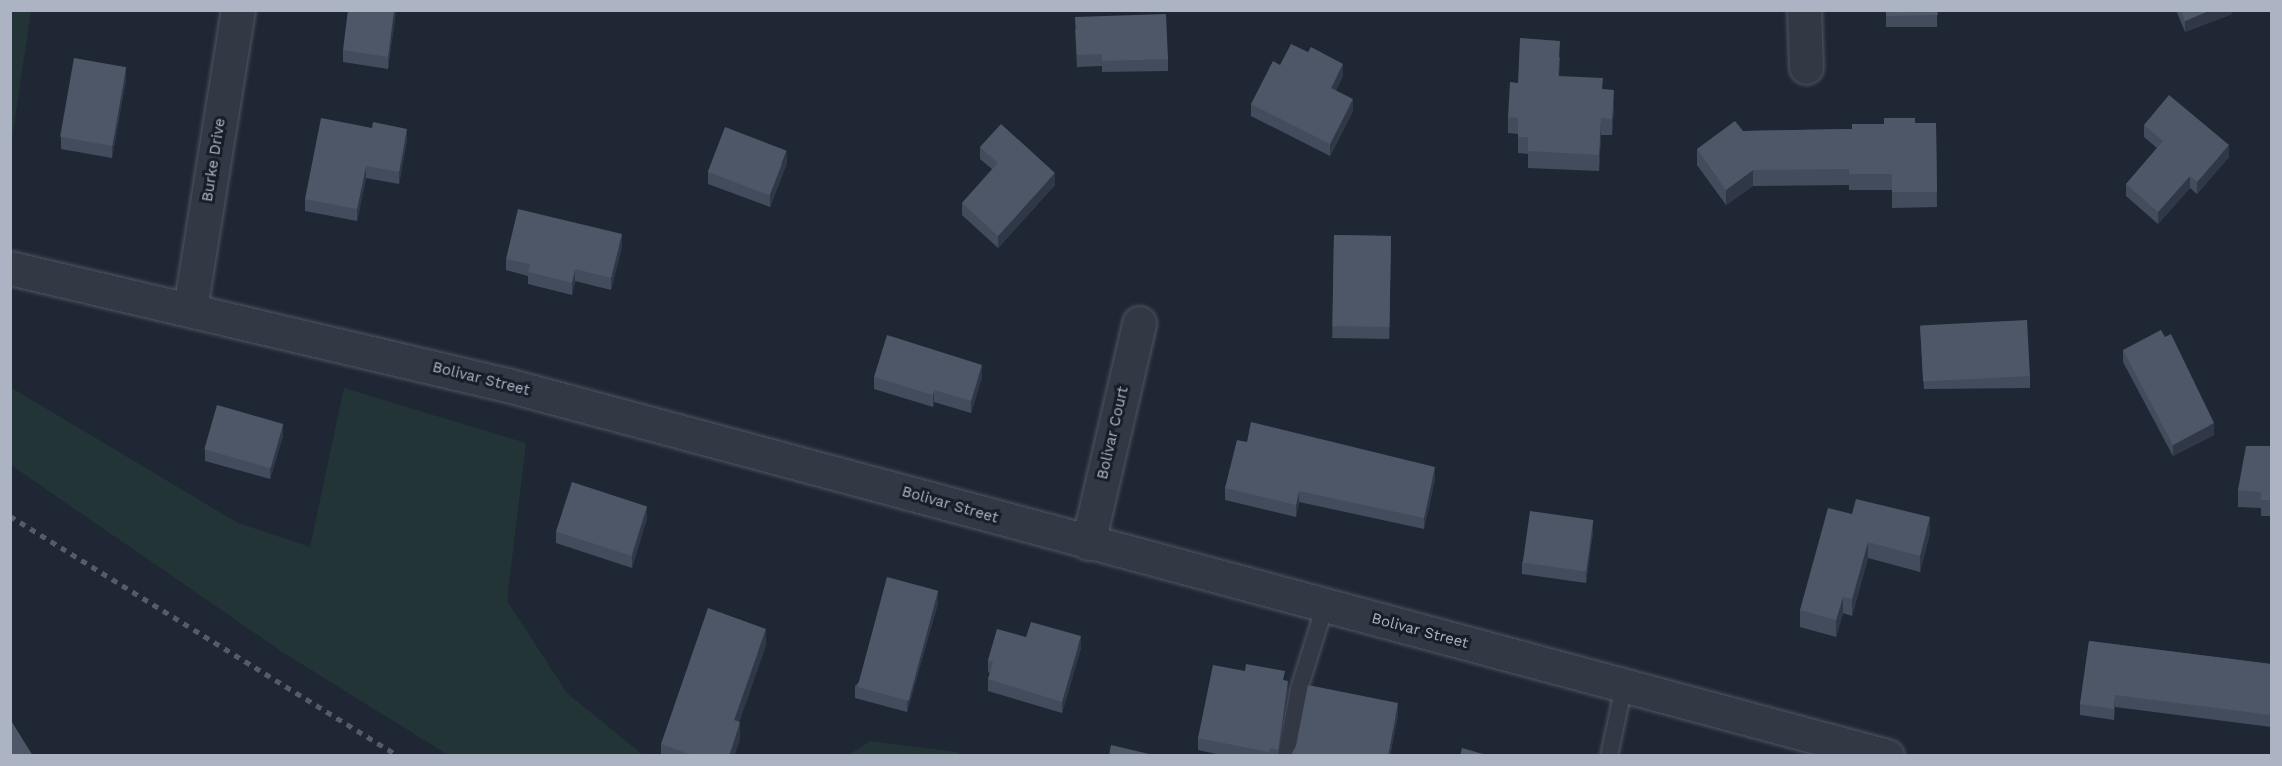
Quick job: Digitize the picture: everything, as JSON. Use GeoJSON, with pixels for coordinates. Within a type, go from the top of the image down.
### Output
{"type":"FeatureCollection","features":[{"type":"Feature","properties":{"kind":"street","name":"Burke Drive"},"geometry":{"type":"LineString","coordinates":[[190,309],[238,10]]}},
{"type":"Feature","properties":{"kind":"street"},"geometry":{"type":"LineString","coordinates":[[1804,10],[1806,67]]}},
{"type":"Feature","properties":{"kind":"street","name":"Bolivar Street"},"geometry":{"type":"LineString","coordinates":[[10,268],[507,385],[1887,756]]}},
{"type":"Feature","properties":{"kind":"street","name":"Bolivar Court"},"geometry":{"type":"LineString","coordinates":[[1088,543],[1139,323]]}},
{"type":"Feature","properties":{"kind":"lane"},"geometry":{"type":"LineString","coordinates":[[1286,756],[1299,689],[1325,606]]}},
{"type":"Feature","properties":{"kind":"lane"},"geometry":{"type":"LineString","coordinates":[[1609,756],[1624,686]]}},
{"type":"Feature","properties":{"kind":"shaded area"},"geometry":{"type":"Polygon","coordinates":[[[10,11],[31,11],[11,145],[10,11]]]}},
{"type":"Feature","properties":{"kind":"shaded area"},"geometry":{"type":"Polygon","coordinates":[[[10,387],[238,523],[310,547],[344,388],[526,443],[507,601],[567,693],[643,755],[448,755],[281,651],[11,465],[10,387]]]}},
{"type":"Feature","properties":{"kind":"shaded area"},"geometry":{"type":"Polygon","coordinates":[[[870,741],[957,752],[962,755],[848,755],[870,741]]]}},
{"type":"Feature","properties":{"kind":"building"},"geometry":{"type":"Polygon","coordinates":[[[348,10],[394,10],[388,57],[343,50],[348,10]]]}},
{"type":"Feature","properties":{"kind":"building"},"geometry":{"type":"Polygon","coordinates":[[[1886,10],[1937,10],[1938,15],[1886,16],[1886,10]]]}},
{"type":"Feature","properties":{"kind":"building"},"geometry":{"type":"Polygon","coordinates":[[[2181,10],[2211,10],[2185,21],[2181,10]]]}},
{"type":"Feature","properties":{"kind":"building"},"geometry":{"type":"Polygon","coordinates":[[[1166,14],[1168,59],[1102,61],[1102,54],[1077,55],[1075,17],[1166,14]]]}},
{"type":"Feature","properties":{"kind":"building"},"geometry":{"type":"Polygon","coordinates":[[[1520,38],[1560,41],[1558,76],[1603,78],[1602,89],[1614,90],[1612,119],[1601,118],[1599,155],[1528,151],[1528,137],[1518,137],[1518,118],[1508,117],[1510,82],[1518,83],[1520,38]]]}},
{"type":"Feature","properties":{"kind":"building"},"geometry":{"type":"Polygon","coordinates":[[[1291,44],[1308,52],[1311,47],[1343,64],[1331,88],[1353,99],[1330,144],[1251,104],[1273,61],[1280,65],[1291,44]]]}},
{"type":"Feature","properties":{"kind":"building"},"geometry":{"type":"Polygon","coordinates":[[[74,58],[126,67],[112,146],[60,137],[74,58]]]}},
{"type":"Feature","properties":{"kind":"building"},"geometry":{"type":"Polygon","coordinates":[[[2169,95],[2229,145],[2197,182],[2190,176],[2158,212],[2126,184],[2163,141],[2144,125],[2169,95]]]}},
{"type":"Feature","properties":{"kind":"building"},"geometry":{"type":"Polygon","coordinates":[[[321,118],[372,128],[373,122],[407,129],[399,172],[366,166],[357,209],[305,199],[321,118]]]}},
{"type":"Feature","properties":{"kind":"building"},"geometry":{"type":"Polygon","coordinates":[[[1884,118],[1915,118],[1915,123],[1936,123],[1937,192],[1892,192],[1892,174],[1849,174],[1849,169],[1753,170],[1726,190],[1697,149],[1735,121],[1743,131],[1852,129],[1852,124],[1884,124],[1884,118]]]}},
{"type":"Feature","properties":{"kind":"building"},"geometry":{"type":"Polygon","coordinates":[[[1001,124],[1055,173],[998,236],[962,203],[998,163],[980,147],[1001,124]]]}},
{"type":"Feature","properties":{"kind":"building"},"geometry":{"type":"Polygon","coordinates":[[[725,127],[787,151],[769,195],[708,172],[725,127]]]}},
{"type":"Feature","properties":{"kind":"building"},"geometry":{"type":"Polygon","coordinates":[[[518,209],[622,234],[611,278],[575,269],[572,283],[528,272],[530,264],[506,259],[518,209]]]}},
{"type":"Feature","properties":{"kind":"building"},"geometry":{"type":"Polygon","coordinates":[[[1334,235],[1391,236],[1389,327],[1332,326],[1334,235]]]}},
{"type":"Feature","properties":{"kind":"building"},"geometry":{"type":"Polygon","coordinates":[[[2027,320],[2030,376],[1923,382],[1920,326],[2027,320]]]}},
{"type":"Feature","properties":{"kind":"building"},"geometry":{"type":"Polygon","coordinates":[[[2161,330],[2165,337],[2171,334],[2214,423],[2173,445],[2123,350],[2161,330]]]}},
{"type":"Feature","properties":{"kind":"building"},"geometry":{"type":"Polygon","coordinates":[[[887,335],[982,365],[971,401],[934,390],[933,395],[874,377],[887,335]]]}},
{"type":"Feature","properties":{"kind":"building"},"geometry":{"type":"Polygon","coordinates":[[[217,405],[283,424],[271,468],[204,449],[217,405]]]}},
{"type":"Feature","properties":{"kind":"building"},"geometry":{"type":"Polygon","coordinates":[[[1251,422],[1435,467],[1424,518],[1299,491],[1296,505],[1225,488],[1237,440],[1247,442],[1251,422]]]}},
{"type":"Feature","properties":{"kind":"building"},"geometry":{"type":"Polygon","coordinates":[[[2246,446],[2271,446],[2271,500],[2261,500],[2261,492],[2238,490],[2246,446]]]}},
{"type":"Feature","properties":{"kind":"building"},"geometry":{"type":"Polygon","coordinates":[[[572,482],[647,506],[631,556],[556,531],[572,482]]]}},
{"type":"Feature","properties":{"kind":"building"},"geometry":{"type":"Polygon","coordinates":[[[1856,499],[1930,517],[1920,556],[1868,542],[1852,599],[1843,597],[1836,620],[1800,610],[1828,508],[1852,514],[1856,499]]]}},
{"type":"Feature","properties":{"kind":"building"},"geometry":{"type":"Polygon","coordinates":[[[1530,511],[1593,520],[1586,571],[1523,562],[1530,511]]]}},
{"type":"Feature","properties":{"kind":"building"},"geometry":{"type":"Polygon","coordinates":[[[887,577],[938,591],[909,701],[857,687],[887,577]]]}},
{"type":"Feature","properties":{"kind":"building"},"geometry":{"type":"Polygon","coordinates":[[[708,608],[766,629],[734,720],[740,722],[729,756],[695,756],[661,744],[708,608]]]}},
{"type":"Feature","properties":{"kind":"building"},"geometry":{"type":"Polygon","coordinates":[[[1031,622],[1081,636],[1062,702],[988,679],[993,662],[988,660],[997,629],[1026,637],[1031,622]]]}},
{"type":"Feature","properties":{"kind":"building"},"geometry":{"type":"Polygon","coordinates":[[[2089,641],[2271,664],[2271,715],[2115,695],[2114,709],[2080,704],[2089,641]]]}},
{"type":"Feature","properties":{"kind":"building"},"geometry":{"type":"Polygon","coordinates":[[[1246,664],[1285,671],[1283,680],[1288,681],[1278,750],[1270,748],[1269,752],[1198,738],[1213,665],[1245,671],[1246,664]]]}},
{"type":"Feature","properties":{"kind":"building"},"geometry":{"type":"Polygon","coordinates":[[[1308,685],[1398,703],[1388,756],[1305,756],[1292,753],[1296,746],[1308,685]]]}},
{"type":"Feature","properties":{"kind":"building"},"geometry":{"type":"Polygon","coordinates":[[[10,719],[33,756],[10,756],[10,719]]]}},
{"type":"Feature","properties":{"kind":"building"},"geometry":{"type":"Polygon","coordinates":[[[1111,745],[1149,754],[1149,756],[1109,756],[1111,745]]]}},
{"type":"Feature","properties":{"kind":"building"},"geometry":{"type":"Polygon","coordinates":[[[1462,748],[1490,756],[1460,756],[1462,748]]]}},
{"type":"Feature","properties":{"kind":"railway"},"geometry":{"type":"LineString","coordinates":[[10,516],[399,756]]}}]}
